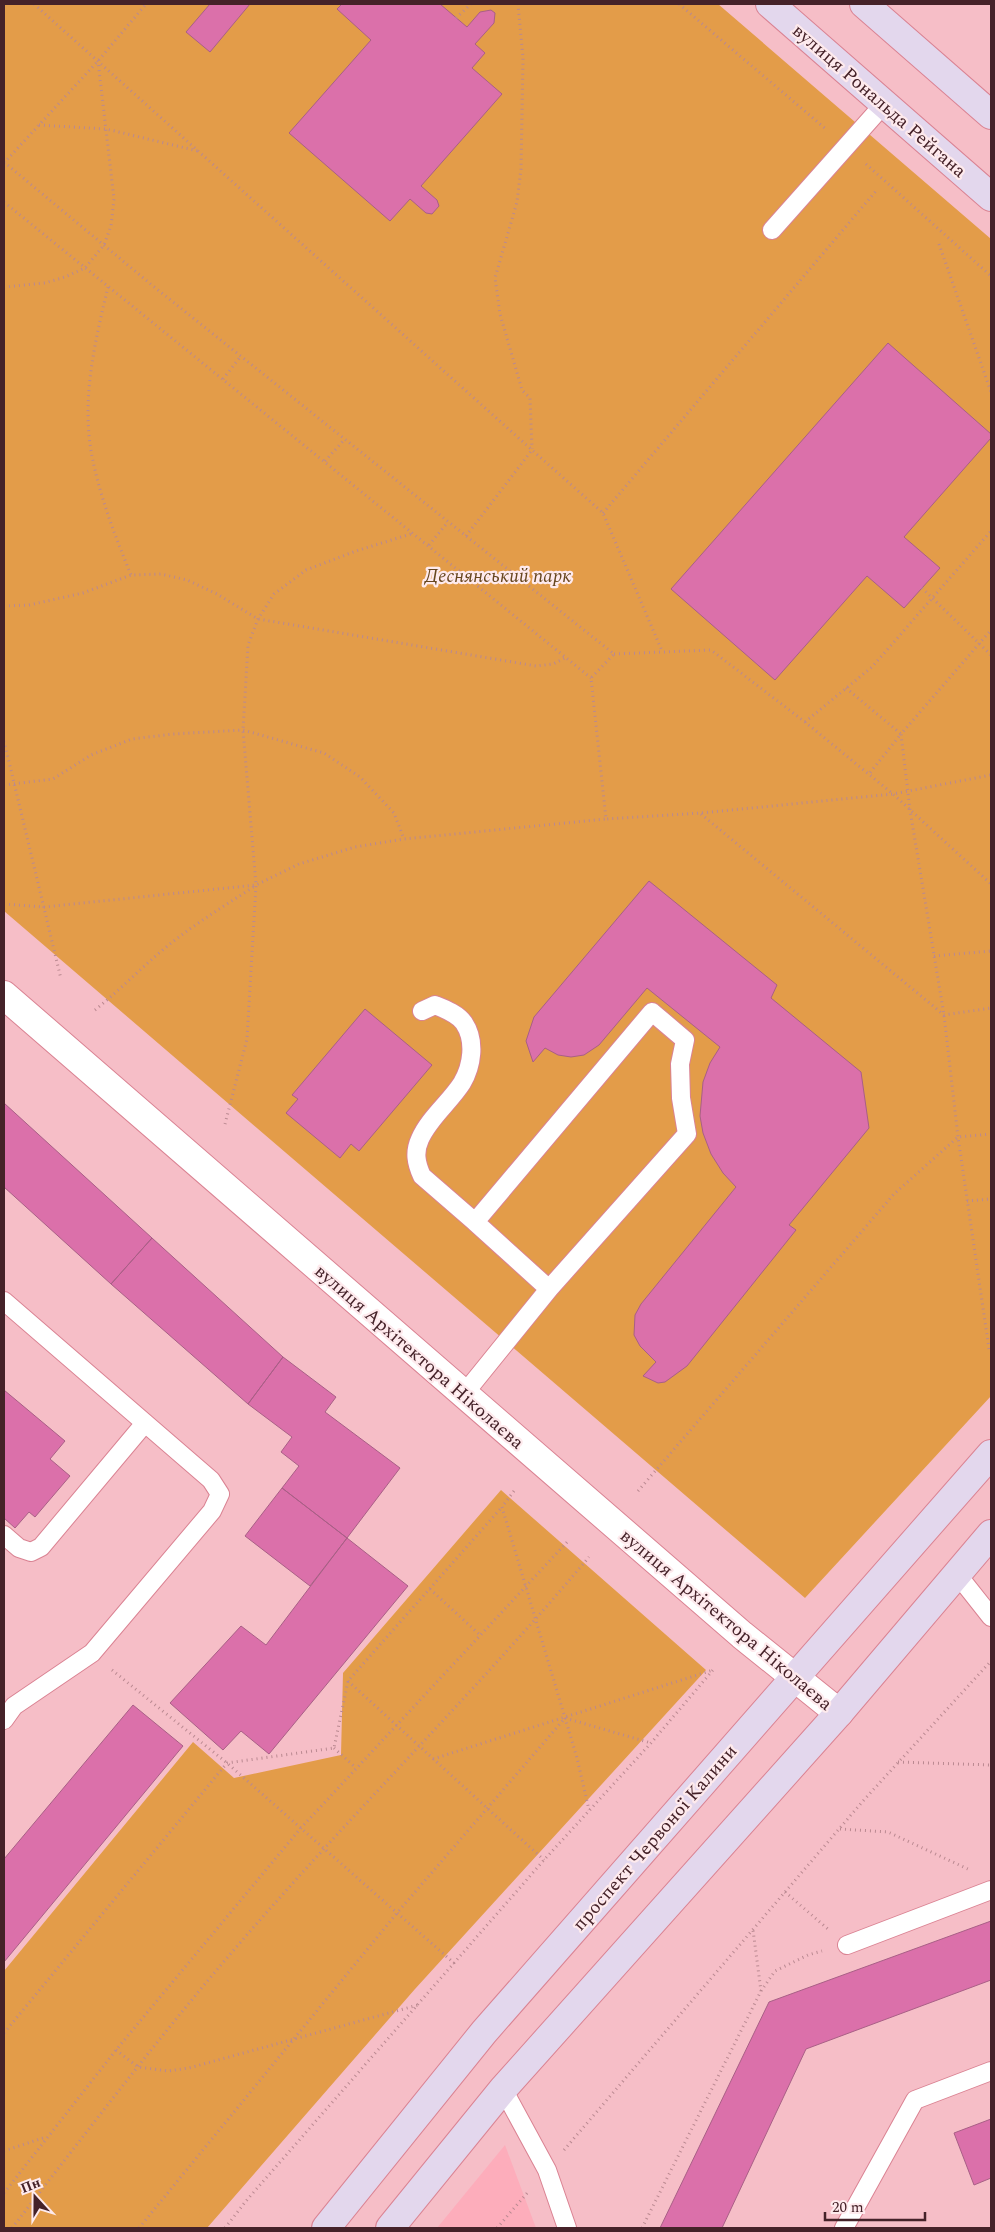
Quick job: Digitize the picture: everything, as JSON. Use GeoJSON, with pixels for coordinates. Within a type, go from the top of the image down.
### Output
{"type":"FeatureCollection","features":[{"type":"Feature","properties":{"kind":"main road","name":"вулиця Рональда Рейгана"},"geometry":{"type":"LineString","coordinates":[[770,4],[991,197]]}},
{"type":"Feature","properties":{"kind":"main road"},"geometry":{"type":"LineString","coordinates":[[864,4],[991,115]]}},
{"type":"Feature","properties":{"kind":"main road","name":"проспект Червоної Калини"},"geometry":{"type":"LineString","coordinates":[[326,2228],[484,2032],[991,1454]]}},
{"type":"Feature","properties":{"kind":"main road"},"geometry":{"type":"LineString","coordinates":[[390,2228],[503,2089],[839,1713],[991,1534]]}},
{"type":"Feature","properties":{"kind":"street","name":"вулиця Архітектора Ніколаєва"},"geometry":{"type":"LineString","coordinates":[[4,995],[464,1394],[794,1677],[839,1713]]}},
{"type":"Feature","properties":{"kind":"lane"},"geometry":{"type":"LineString","coordinates":[[772,230],[884,104]]}},
{"type":"Feature","properties":{"kind":"lane"},"geometry":{"type":"LineString","coordinates":[[422,1011],[435,1005],[449,1010],[464,1022],[471,1040],[471,1060],[462,1082],[420,1137],[416,1151],[418,1166],[422,1176],[549,1289]]}},
{"type":"Feature","properties":{"kind":"lane"},"geometry":{"type":"LineString","coordinates":[[464,1394],[549,1289],[687,1134],[680,1064],[685,1040],[652,1012],[475,1222]]}},
{"type":"Feature","properties":{"kind":"lane"},"geometry":{"type":"LineString","coordinates":[[4,1301],[211,1480],[220,1494],[212,1511],[92,1653],[14,1706],[4,1720]]}},
{"type":"Feature","properties":{"kind":"lane"},"geometry":{"type":"LineString","coordinates":[[4,1535],[19,1548],[31,1552],[41,1547],[145,1423]]}},
{"type":"Feature","properties":{"kind":"lane"},"geometry":{"type":"LineString","coordinates":[[956,1574],[991,1617]]}},
{"type":"Feature","properties":{"kind":"lane"},"geometry":{"type":"LineString","coordinates":[[847,1945],[991,1890]]}},
{"type":"Feature","properties":{"kind":"lane"},"geometry":{"type":"LineString","coordinates":[[844,2228],[915,2100],[991,2071]]}},
{"type":"Feature","properties":{"kind":"lane"},"geometry":{"type":"LineString","coordinates":[[503,2089],[547,2170],[567,2228]]}},
{"type":"Feature","properties":{"kind":"path"},"geometry":{"type":"LineString","coordinates":[[34,4],[603,513],[662,652]]}},
{"type":"Feature","properties":{"kind":"path"},"geometry":{"type":"LineString","coordinates":[[146,4],[98,61],[4,163],[241,356],[614,654],[711,650],[805,722],[893,794],[991,884]]}},
{"type":"Feature","properties":{"kind":"path"},"geometry":{"type":"LineString","coordinates":[[456,18],[471,4]]}},
{"type":"Feature","properties":{"kind":"path"},"geometry":{"type":"LineString","coordinates":[[466,536],[532,450],[530,398],[522,390],[508,342],[500,314],[495,278],[517,202],[521,169],[523,58],[518,4]]}},
{"type":"Feature","properties":{"kind":"path"},"geometry":{"type":"LineString","coordinates":[[4,287],[45,283],[65,277],[85,268],[104,245],[111,226],[114,199],[98,61]]}},
{"type":"Feature","properties":{"kind":"path"},"geometry":{"type":"LineString","coordinates":[[38,125],[106,130],[198,151]]}},
{"type":"Feature","properties":{"kind":"path"},"geometry":{"type":"LineString","coordinates":[[603,513],[876,192]]}},
{"type":"Feature","properties":{"kind":"path"},"geometry":{"type":"LineString","coordinates":[[4,202],[415,533],[591,678],[606,820]]}},
{"type":"Feature","properties":{"kind":"path"},"geometry":{"type":"LineString","coordinates":[[939,244],[991,392]]}},
{"type":"Feature","properties":{"kind":"path"},"geometry":{"type":"LineString","coordinates":[[108,287],[94,343],[88,404],[92,454],[106,513],[131,575]]}},
{"type":"Feature","properties":{"kind":"path"},"geometry":{"type":"LineString","coordinates":[[223,379],[241,356]]}},
{"type":"Feature","properties":{"kind":"path"},"geometry":{"type":"LineString","coordinates":[[325,461],[345,439]]}},
{"type":"Feature","properties":{"kind":"path"},"geometry":{"type":"LineString","coordinates":[[429,545],[448,522]]}},
{"type":"Feature","properties":{"kind":"path"},"geometry":{"type":"LineString","coordinates":[[805,722],[872,667],[991,531]]}},
{"type":"Feature","properties":{"kind":"path"},"geometry":{"type":"LineString","coordinates":[[225,1124],[247,1039],[256,885],[243,730],[248,646],[258,619],[274,594],[306,570],[356,551],[415,533]]}},
{"type":"Feature","properties":{"kind":"path"},"geometry":{"type":"LineString","coordinates":[[4,606],[29,605],[83,593],[131,575],[161,574],[187,580],[258,619],[536,666],[553,664],[567,657]]}},
{"type":"Feature","properties":{"kind":"path"},"geometry":{"type":"LineString","coordinates":[[922,588],[991,655]]}},
{"type":"Feature","properties":{"kind":"path"},"geometry":{"type":"LineString","coordinates":[[869,774],[991,630]]}},
{"type":"Feature","properties":{"kind":"path"},"geometry":{"type":"LineString","coordinates":[[591,678],[614,654]]}},
{"type":"Feature","properties":{"kind":"path"},"geometry":{"type":"LineString","coordinates":[[846,688],[901,734],[910,810],[944,1015],[958,1137],[989,1348]]}},
{"type":"Feature","properties":{"kind":"path"},"geometry":{"type":"LineString","coordinates":[[4,785],[52,779],[91,755],[132,739],[173,734],[243,730],[324,753],[360,776],[394,813],[404,839]]}},
{"type":"Feature","properties":{"kind":"path"},"geometry":{"type":"LineString","coordinates":[[4,741],[61,980]]}},
{"type":"Feature","properties":{"kind":"path"},"geometry":{"type":"LineString","coordinates":[[95,1010],[122,989],[171,943],[206,916],[256,885],[299,864],[355,847],[404,839],[893,794],[991,775]]}},
{"type":"Feature","properties":{"kind":"path"},"geometry":{"type":"LineString","coordinates":[[701,813],[944,1015],[991,1008]]}},
{"type":"Feature","properties":{"kind":"path"},"geometry":{"type":"LineString","coordinates":[[4,904],[44,907],[256,885]]}},
{"type":"Feature","properties":{"kind":"path"},"geometry":{"type":"LineString","coordinates":[[934,956],[991,951]]}},
{"type":"Feature","properties":{"kind":"path"},"geometry":{"type":"LineString","coordinates":[[638,1491],[894,1194],[958,1137],[991,1134]]}},
{"type":"Feature","properties":{"kind":"path"},"geometry":{"type":"LineString","coordinates":[[967,1201],[991,1199]]}},
{"type":"Feature","properties":{"kind":"path"},"geometry":{"type":"LineString","coordinates":[[334,1748],[348,1681],[514,1491]]}},
{"type":"Feature","properties":{"kind":"path"},"geometry":{"type":"LineString","coordinates":[[502,1507],[577,1758],[589,1811]]}},
{"type":"Feature","properties":{"kind":"path"},"geometry":{"type":"LineString","coordinates":[[4,2193],[116,2050],[300,1829],[569,1540]]}},
{"type":"Feature","properties":{"kind":"path"},"geometry":{"type":"LineString","coordinates":[[12,2228],[138,2067],[259,1920],[536,1620],[589,1557]]}},
{"type":"Feature","properties":{"kind":"path"},"geometry":{"type":"LineString","coordinates":[[430,1589],[480,1635]]}},
{"type":"Feature","properties":{"kind":"path"},"geometry":{"type":"LineString","coordinates":[[92,1653],[227,1763],[455,1964]]}},
{"type":"Feature","properties":{"kind":"path"},"geometry":{"type":"LineString","coordinates":[[497,2228],[839,1829],[991,1661]]}},
{"type":"Feature","properties":{"kind":"path"},"geometry":{"type":"LineString","coordinates":[[225,2228],[252,2194],[544,1860],[652,1743],[713,1670],[433,1759]]}},
{"type":"Feature","properties":{"kind":"path"},"geometry":{"type":"LineString","coordinates":[[348,1681],[544,1860]]}},
{"type":"Feature","properties":{"kind":"path"},"geometry":{"type":"LineString","coordinates":[[565,1718],[652,1743]]}},
{"type":"Feature","properties":{"kind":"path"},"geometry":{"type":"LineString","coordinates":[[139,2228],[398,1913],[565,1718]]}},
{"type":"Feature","properties":{"kind":"path"},"geometry":{"type":"LineString","coordinates":[[4,2033],[227,1763],[334,1748]]}},
{"type":"Feature","properties":{"kind":"path"},"geometry":{"type":"LineString","coordinates":[[334,1748],[356,1768]]}},
{"type":"Feature","properties":{"kind":"path"},"geometry":{"type":"LineString","coordinates":[[898,1762],[991,1765]]}},
{"type":"Feature","properties":{"kind":"path"},"geometry":{"type":"LineString","coordinates":[[839,1829],[888,1832],[974,1872]]}},
{"type":"Feature","properties":{"kind":"path"},"geometry":{"type":"LineString","coordinates":[[785,1892],[847,1945]]}},
{"type":"Feature","properties":{"kind":"path"},"geometry":{"type":"LineString","coordinates":[[753,1930],[761,1991]]}},
{"type":"Feature","properties":{"kind":"path"},"geometry":{"type":"LineString","coordinates":[[642,2228],[761,1991],[775,1971],[808,1955],[847,1945]]}},
{"type":"Feature","properties":{"kind":"path"},"geometry":{"type":"LineString","coordinates":[[116,2050],[138,2067],[168,2071],[189,2068],[418,2005]]}},
{"type":"Feature","properties":{"kind":"path"},"geometry":{"type":"LineString","coordinates":[[4,2151],[47,2136]]}},
{"type":"Feature","properties":{"kind":"shaded area"},"geometry":{"type":"Polygon","coordinates":[[[505,2145],[536,2228],[437,2228],[505,2145]]]}},
{"type":"Feature","properties":{"kind":"green space","name":"Деснянський парк"},"geometry":{"type":"Polygon","coordinates":[[[4,4],[718,4],[991,239],[991,1396],[805,1598],[4,911],[4,4]]]}},
{"type":"Feature","properties":{"kind":"green space"},"geometry":{"type":"Polygon","coordinates":[[[501,1490],[706,1670],[415,1989],[207,2228],[4,2228],[4,1971],[193,1742],[234,1778],[341,1755],[343,1673],[501,1490]]]}},
{"type":"Feature","properties":{"kind":"building"},"geometry":{"type":"Polygon","coordinates":[[[210,4],[250,4],[210,52],[186,32],[210,4]]]}},
{"type":"Feature","properties":{"kind":"building"},"geometry":{"type":"Polygon","coordinates":[[[342,4],[440,4],[467,27],[480,12],[491,10],[495,13],[494,23],[475,44],[485,53],[472,68],[502,94],[421,186],[437,200],[439,206],[432,214],[426,213],[410,199],[390,221],[289,133],[371,40],[337,9],[342,4]]]}},
{"type":"Feature","properties":{"kind":"building"},"geometry":{"type":"Polygon","coordinates":[[[888,343],[991,434],[991,438],[904,537],[940,568],[904,608],[867,576],[775,680],[671,589],[888,343]]]}},
{"type":"Feature","properties":{"kind":"building"},"geometry":{"type":"Polygon","coordinates":[[[649,881],[777,985],[771,998],[861,1072],[869,1128],[789,1225],[796,1230],[687,1366],[665,1382],[658,1383],[643,1376],[656,1362],[640,1346],[634,1335],[635,1315],[641,1304],[736,1187],[723,1173],[711,1154],[703,1133],[700,1116],[703,1082],[710,1063],[720,1047],[647,988],[599,1045],[584,1055],[571,1057],[558,1055],[545,1048],[533,1062],[526,1041],[534,1017],[649,881]]]}},
{"type":"Feature","properties":{"kind":"building"},"geometry":{"type":"Polygon","coordinates":[[[365,1009],[432,1065],[359,1151],[351,1144],[340,1158],[286,1113],[298,1099],[292,1095],[365,1009]]]}},
{"type":"Feature","properties":{"kind":"building"},"geometry":{"type":"Polygon","coordinates":[[[4,1103],[152,1238],[111,1284],[4,1187],[4,1103]]]}},
{"type":"Feature","properties":{"kind":"building"},"geometry":{"type":"Polygon","coordinates":[[[152,1238],[283,1357],[248,1404],[111,1284],[152,1238]]]}},
{"type":"Feature","properties":{"kind":"building"},"geometry":{"type":"Polygon","coordinates":[[[283,1357],[336,1397],[325,1412],[400,1468],[347,1538],[282,1488],[299,1466],[281,1452],[292,1437],[248,1404],[283,1357]]]}},
{"type":"Feature","properties":{"kind":"building"},"geometry":{"type":"Polygon","coordinates":[[[4,1390],[65,1441],[50,1459],[70,1476],[35,1517],[29,1512],[15,1528],[4,1518],[4,1390]]]}},
{"type":"Feature","properties":{"kind":"building"},"geometry":{"type":"Polygon","coordinates":[[[282,1488],[347,1538],[310,1586],[245,1536],[282,1488]]]}},
{"type":"Feature","properties":{"kind":"building"},"geometry":{"type":"Polygon","coordinates":[[[347,1538],[408,1586],[269,1754],[241,1731],[223,1750],[170,1703],[241,1626],[266,1645],[347,1538]]]}},
{"type":"Feature","properties":{"kind":"building"},"geometry":{"type":"Polygon","coordinates":[[[133,1705],[183,1746],[4,1962],[4,1859],[133,1705]]]}},
{"type":"Feature","properties":{"kind":"building"},"geometry":{"type":"Polygon","coordinates":[[[991,1921],[991,1980],[806,2049],[722,2228],[660,2228],[769,2002],[991,1921]]]}},
{"type":"Feature","properties":{"kind":"building"},"geometry":{"type":"Polygon","coordinates":[[[991,2119],[991,2178],[974,2185],[954,2133],[991,2119]]]}}]}
